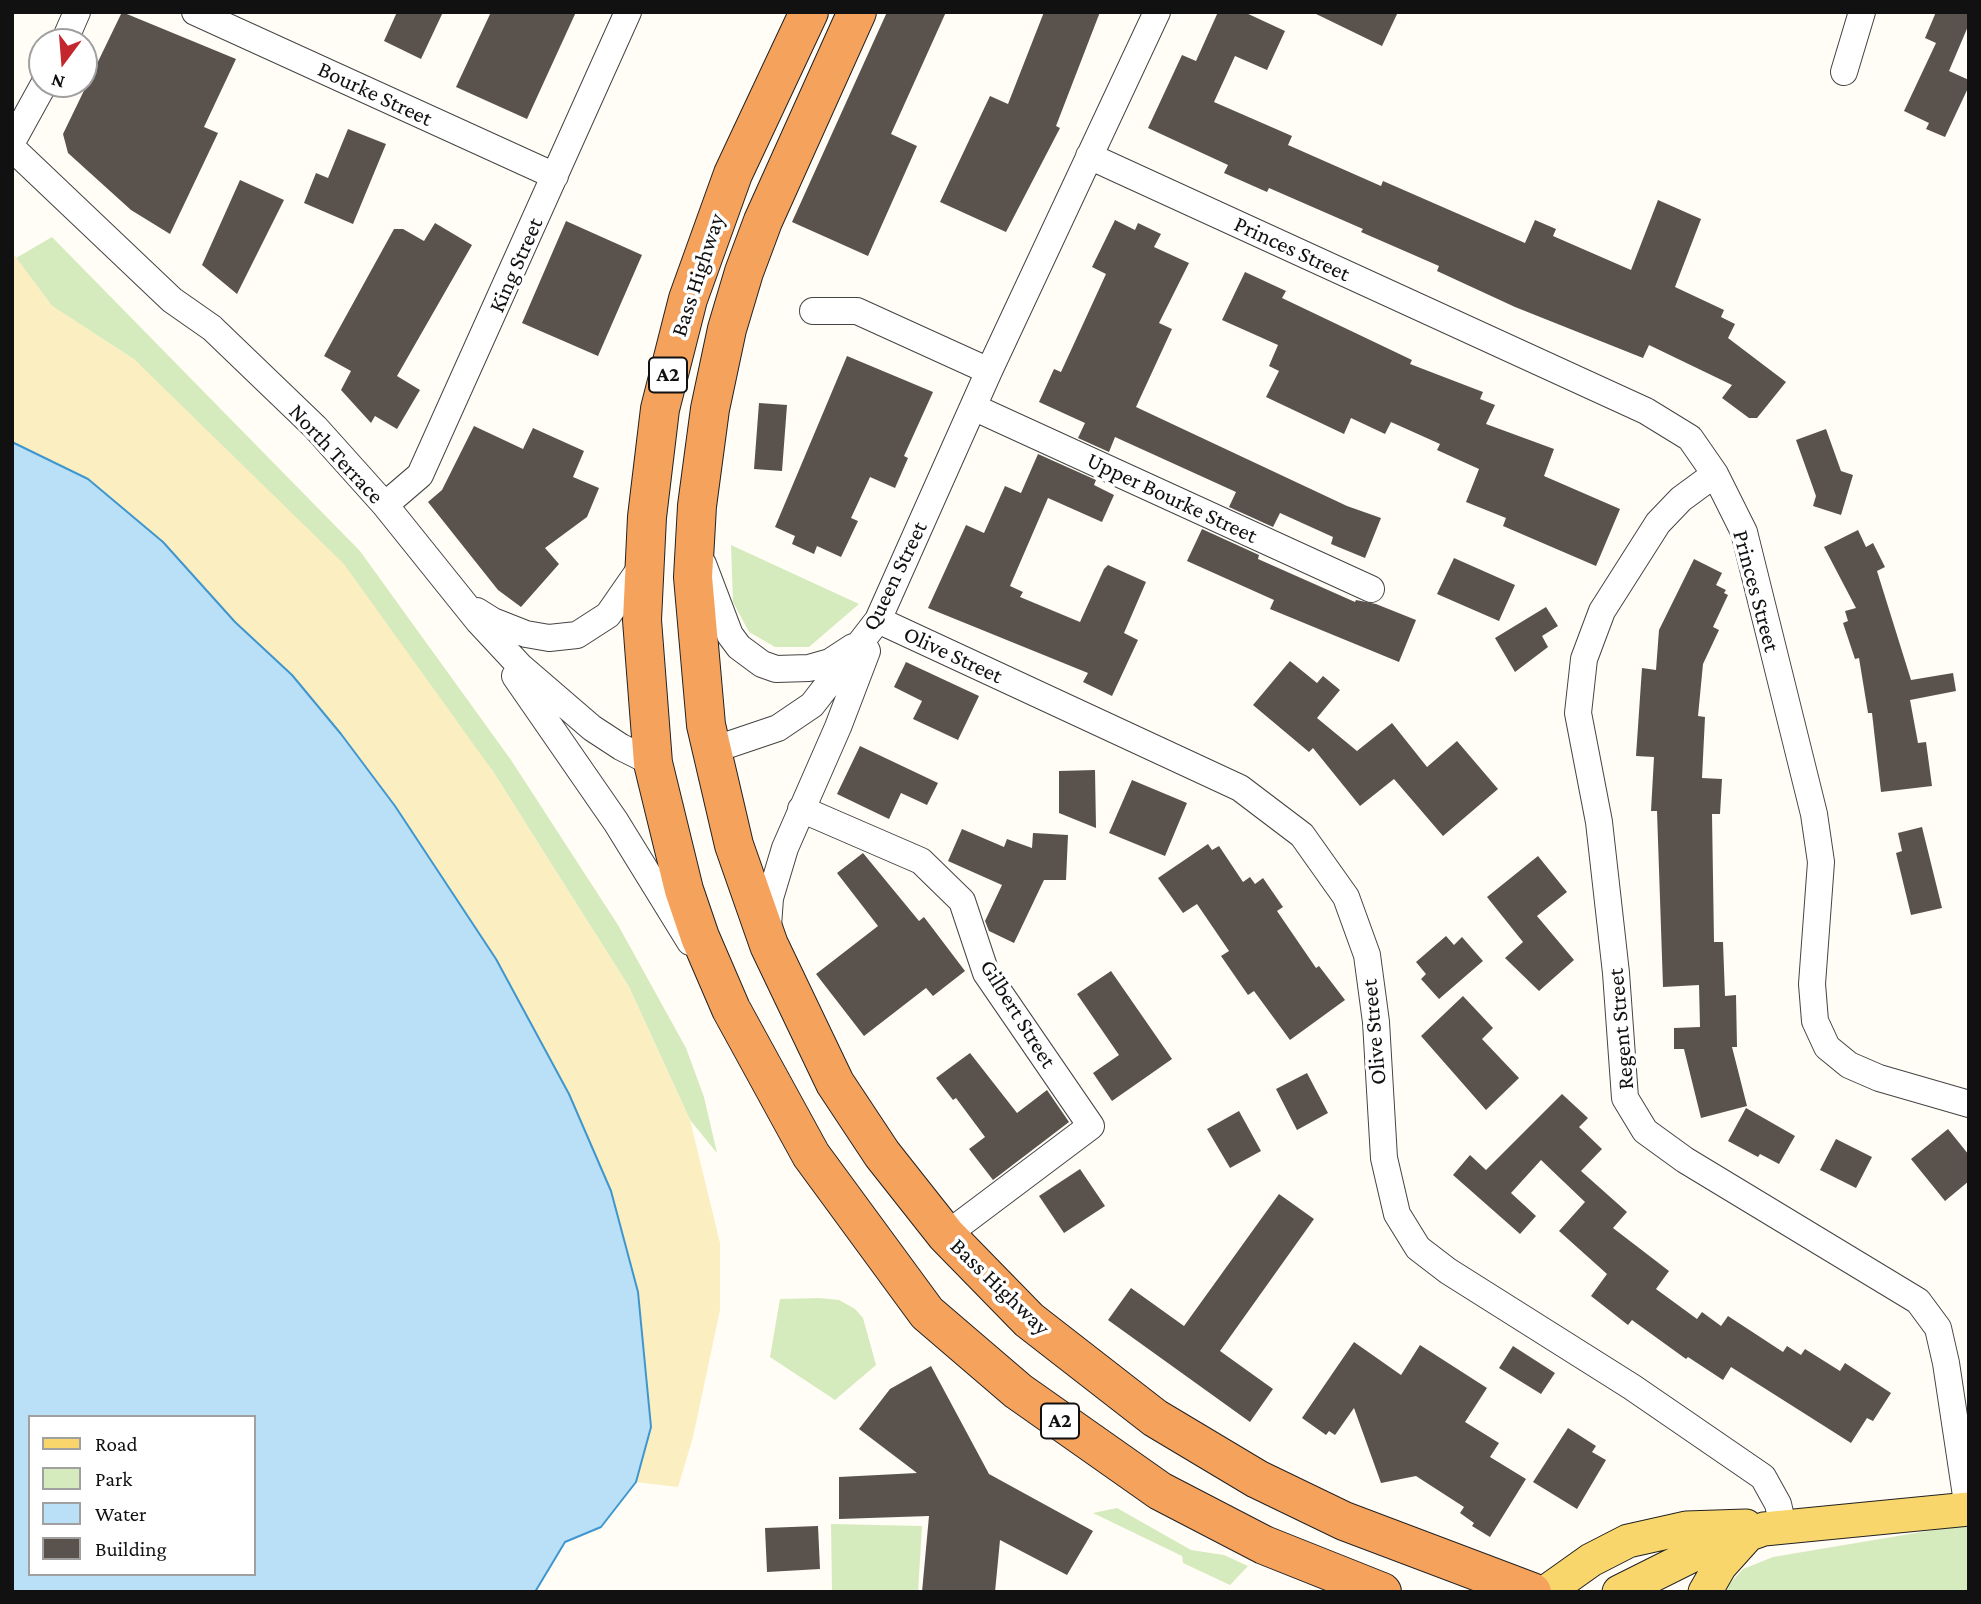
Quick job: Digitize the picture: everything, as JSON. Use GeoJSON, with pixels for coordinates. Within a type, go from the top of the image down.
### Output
{"type":"FeatureCollection","features":[{"type":"Feature","properties":{"kind":"highway","name":"Bass Highway"},"geometry":{"type":"LineString","coordinates":[[809,12],[733,174],[688,299],[660,409],[642,566],[643,655],[653,763],[684,890],[731,1009],[811,1155],[927,1313],[1018,1391],[1160,1491],[1343,1583],[1382,1592]]}},
{"type":"Feature","properties":{"kind":"highway","name":"Bass Highway"},"geometry":{"type":"LineString","coordinates":[[857,12],[763,221],[744,272],[727,329],[710,409],[694,539],[693,577],[701,691],[710,751],[734,845],[769,945],[835,1083],[882,1154],[946,1235],[1029,1320],[1155,1418],[1257,1479],[1344,1521],[1532,1592]]}},
{"type":"Feature","properties":{"kind":"highway"},"geometry":{"type":"LineString","coordinates":[[653,763],[710,751]]}},
{"type":"Feature","properties":{"kind":"main road"},"geometry":{"type":"LineString","coordinates":[[1546,1592],[1591,1559],[1628,1541],[1686,1528],[1768,1529],[1968,1509]]}},
{"type":"Feature","properties":{"kind":"main road"},"geometry":{"type":"LineString","coordinates":[[1619,1592],[1701,1551],[1768,1529]]}},
{"type":"Feature","properties":{"kind":"main road"},"geometry":{"type":"LineString","coordinates":[[1704,1592],[1731,1551],[1768,1529]]}},
{"type":"Feature","properties":{"kind":"street","name":"Bourke Street"},"geometry":{"type":"LineString","coordinates":[[195,12],[555,176]]}},
{"type":"Feature","properties":{"kind":"street","name":"King Street"},"geometry":{"type":"LineString","coordinates":[[385,505],[420,475],[628,12]]}},
{"type":"Feature","properties":{"kind":"street","name":"Queen Street"},"geometry":{"type":"LineString","coordinates":[[710,751],[778,728],[812,705],[878,620],[989,371],[1157,12]]}},
{"type":"Feature","properties":{"kind":"street"},"geometry":{"type":"LineString","coordinates":[[1844,72],[1863,12]]}},
{"type":"Feature","properties":{"kind":"street"},"geometry":{"type":"LineString","coordinates":[[12,142],[36,98]]}},
{"type":"Feature","properties":{"kind":"street","name":"North Terrace"},"geometry":{"type":"LineString","coordinates":[[12,148],[172,300],[212,328],[315,427],[385,505],[501,648],[566,708],[621,747],[653,763]]}},
{"type":"Feature","properties":{"kind":"street","name":"Princes Street"},"geometry":{"type":"LineString","coordinates":[[1089,156],[1646,411],[1690,438],[1715,474],[1744,532],[1814,814],[1822,862],[1812,984],[1815,1021],[1827,1047],[1849,1065],[1879,1078],[1969,1104]]}},
{"type":"Feature","properties":{"kind":"street"},"geometry":{"type":"LineString","coordinates":[[813,311],[858,311],[989,371]]}},
{"type":"Feature","properties":{"kind":"street","name":"Upper Bourke Street"},"geometry":{"type":"LineString","coordinates":[[973,407],[1371,589]]}},
{"type":"Feature","properties":{"kind":"street","name":"Regent Street"},"geometry":{"type":"LineString","coordinates":[[1715,474],[1681,499],[1658,523],[1602,611],[1584,659],[1578,713],[1599,822],[1616,972],[1625,1098],[1645,1132],[1685,1160],[1919,1301],[1938,1328],[1946,1363],[1968,1509]]}},
{"type":"Feature","properties":{"kind":"street"},"geometry":{"type":"LineString","coordinates":[[694,539],[730,635],[739,646],[762,664],[790,669],[830,662],[851,649],[878,620]]}},
{"type":"Feature","properties":{"kind":"street"},"geometry":{"type":"LineString","coordinates":[[462,599],[493,621],[515,631],[565,638],[587,630],[608,615],[642,566]]}},
{"type":"Feature","properties":{"kind":"street"},"geometry":{"type":"LineString","coordinates":[[769,945],[770,898],[801,809],[838,727],[878,620]]}},
{"type":"Feature","properties":{"kind":"street","name":"Olive Street"},"geometry":{"type":"LineString","coordinates":[[878,620],[1240,788],[1302,835],[1346,897],[1367,954],[1376,1022],[1384,1158],[1397,1214],[1418,1248],[1448,1271],[1632,1387],[1763,1477],[1778,1504],[1768,1529]]}},
{"type":"Feature","properties":{"kind":"street"},"geometry":{"type":"LineString","coordinates":[[479,622],[616,822],[731,1009]]}},
{"type":"Feature","properties":{"kind":"street"},"geometry":{"type":"LineString","coordinates":[[812,705],[838,727]]}},
{"type":"Feature","properties":{"kind":"street","name":"Gilbert Street"},"geometry":{"type":"LineString","coordinates":[[801,809],[921,860],[962,901],[986,973],[1091,1126],[946,1235]]}},
{"type":"Feature","properties":{"kind":"green space"},"geometry":{"type":"Polygon","coordinates":[[[52,237],[360,551],[511,760],[618,925],[686,1048],[704,1097],[717,1153],[690,1120],[629,987],[492,770],[135,360],[52,306],[16,258],[52,237]]]}},
{"type":"Feature","properties":{"kind":"green space"},"geometry":{"type":"Polygon","coordinates":[[[731,545],[859,604],[809,647],[775,647],[749,632],[733,602],[731,545]]]}},
{"type":"Feature","properties":{"kind":"green space"},"geometry":{"type":"Polygon","coordinates":[[[780,1299],[839,1300],[855,1309],[863,1318],[876,1365],[835,1400],[770,1357],[780,1299]]]}},
{"type":"Feature","properties":{"kind":"green space"},"geometry":{"type":"Polygon","coordinates":[[[1117,1508],[1191,1550],[1224,1555],[1248,1566],[1230,1585],[1183,1563],[1182,1556],[1093,1513],[1117,1508]]]}},
{"type":"Feature","properties":{"kind":"green space"},"geometry":{"type":"Polygon","coordinates":[[[831,1524],[922,1526],[918,1592],[832,1592],[831,1524]]]}},
{"type":"Feature","properties":{"kind":"green space"},"geometry":{"type":"Polygon","coordinates":[[[1969,1524],[1969,1592],[1722,1592],[1743,1569],[1773,1557],[1969,1524]]]}},
{"type":"Feature","properties":{"kind":"sand"},"geometry":{"type":"Polygon","coordinates":[[[12,252],[52,306],[135,360],[344,564],[492,770],[629,987],[690,1120],[720,1243],[720,1310],[693,1437],[678,1487],[636,1482],[641,1460],[530,1027],[496,959],[395,806],[292,675],[235,622],[163,542],[88,479],[12,442],[12,252]]]}},
{"type":"Feature","properties":{"kind":"water"},"geometry":{"type":"Polygon","coordinates":[[[12,442],[88,479],[163,542],[235,622],[292,675],[395,806],[496,959],[569,1094],[611,1191],[638,1292],[651,1427],[636,1482],[601,1527],[565,1542],[535,1592],[12,1592],[12,442]]]}},
{"type":"Feature","properties":{"kind":"building"},"geometry":{"type":"Polygon","coordinates":[[[122,12],[236,59],[204,127],[218,133],[170,234],[131,210],[68,153],[63,134],[80,98],[98,98],[98,62],[122,12]]]}},
{"type":"Feature","properties":{"kind":"building"},"geometry":{"type":"Polygon","coordinates":[[[397,12],[443,12],[421,59],[384,41],[397,12]]]}},
{"type":"Feature","properties":{"kind":"building"},"geometry":{"type":"Polygon","coordinates":[[[491,12],[576,12],[527,119],[456,87],[491,12]]]}},
{"type":"Feature","properties":{"kind":"building"},"geometry":{"type":"Polygon","coordinates":[[[887,12],[946,12],[891,134],[917,146],[868,256],[792,222],[887,12]]]}},
{"type":"Feature","properties":{"kind":"building"},"geometry":{"type":"Polygon","coordinates":[[[1044,12],[1100,12],[1056,126],[1060,128],[1006,232],[940,202],[990,96],[1008,104],[1044,12]]]}},
{"type":"Feature","properties":{"kind":"building"},"geometry":{"type":"Polygon","coordinates":[[[1218,12],[1244,12],[1285,31],[1267,70],[1235,56],[1214,102],[1292,136],[1288,145],[1381,186],[1383,181],[1525,243],[1535,220],[1556,229],[1553,236],[1631,270],[1658,200],[1701,219],[1675,287],[1724,310],[1721,317],[1735,324],[1728,338],[1786,382],[1757,418],[1749,418],[1722,398],[1732,385],[1649,345],[1643,358],[1515,307],[1437,271],[1439,266],[1361,232],[1363,229],[1269,188],[1267,192],[1224,173],[1228,165],[1148,128],[1182,55],[1196,61],[1218,12]]]}},
{"type":"Feature","properties":{"kind":"building"},"geometry":{"type":"Polygon","coordinates":[[[1312,12],[1398,12],[1382,46],[1312,12]]]}},
{"type":"Feature","properties":{"kind":"building"},"geometry":{"type":"Polygon","coordinates":[[[1936,12],[1969,12],[1969,24],[1949,71],[1969,80],[1969,86],[1945,137],[1926,129],[1929,123],[1904,111],[1936,43],[1925,38],[1936,12]]]}},
{"type":"Feature","properties":{"kind":"building"},"geometry":{"type":"Polygon","coordinates":[[[348,129],[386,144],[353,224],[304,203],[316,173],[328,178],[348,129]]]}},
{"type":"Feature","properties":{"kind":"building"},"geometry":{"type":"Polygon","coordinates":[[[240,180],[284,200],[237,294],[202,265],[240,180]]]}},
{"type":"Feature","properties":{"kind":"building"},"geometry":{"type":"Polygon","coordinates":[[[1115,220],[1135,230],[1138,223],[1161,234],[1154,247],[1189,263],[1159,323],[1172,329],[1136,407],[1347,506],[1381,518],[1365,558],[1331,544],[1333,537],[1280,513],[1273,527],[1229,507],[1236,492],[1115,437],[1109,452],[1078,438],[1085,423],[1039,402],[1054,369],[1061,372],[1106,274],[1092,267],[1115,220]]]}},
{"type":"Feature","properties":{"kind":"building"},"geometry":{"type":"Polygon","coordinates":[[[566,221],[642,255],[598,356],[522,323],[566,221]]]}},
{"type":"Feature","properties":{"kind":"building"},"geometry":{"type":"Polygon","coordinates":[[[435,223],[472,245],[397,376],[420,390],[397,429],[375,416],[371,423],[341,390],[351,371],[324,356],[394,229],[403,229],[424,241],[435,223]]]}},
{"type":"Feature","properties":{"kind":"building"},"geometry":{"type":"Polygon","coordinates":[[[1245,272],[1286,291],[1282,298],[1412,360],[1410,364],[1483,392],[1480,399],[1495,405],[1486,424],[1554,449],[1544,476],[1620,509],[1596,566],[1503,526],[1506,518],[1466,502],[1479,469],[1437,450],[1440,444],[1391,422],[1385,434],[1351,418],[1344,434],[1266,397],[1279,371],[1269,366],[1278,345],[1222,320],[1245,272]]]}},
{"type":"Feature","properties":{"kind":"building"},"geometry":{"type":"Polygon","coordinates":[[[847,356],[933,392],[904,456],[908,458],[895,488],[870,477],[851,518],[858,521],[841,557],[817,546],[814,554],[792,544],[795,536],[775,527],[847,356]]]}},
{"type":"Feature","properties":{"kind":"building"},"geometry":{"type":"Polygon","coordinates":[[[759,403],[787,405],[782,471],[754,469],[759,403]]]}},
{"type":"Feature","properties":{"kind":"building"},"geometry":{"type":"Polygon","coordinates":[[[474,426],[523,449],[533,428],[584,451],[573,477],[599,488],[587,517],[545,548],[559,564],[521,607],[498,590],[428,502],[442,490],[474,426]]]}},
{"type":"Feature","properties":{"kind":"building"},"geometry":{"type":"Polygon","coordinates":[[[1826,429],[1841,471],[1853,475],[1841,515],[1813,506],[1816,496],[1796,440],[1826,429]]]}},
{"type":"Feature","properties":{"kind":"building"},"geometry":{"type":"Polygon","coordinates":[[[1038,454],[1096,480],[1094,485],[1114,495],[1102,522],[1048,498],[1010,586],[1023,592],[1020,597],[1080,622],[1108,565],[1146,582],[1124,633],[1138,640],[1112,696],[1083,682],[1088,673],[928,608],[966,525],[984,533],[1005,486],[1021,493],[1038,454]]]}},
{"type":"Feature","properties":{"kind":"building"},"geometry":{"type":"Polygon","coordinates":[[[1202,529],[1259,555],[1258,559],[1355,602],[1376,604],[1416,620],[1399,662],[1270,609],[1274,600],[1187,561],[1202,529]]]}},
{"type":"Feature","properties":{"kind":"building"},"geometry":{"type":"Polygon","coordinates":[[[1858,530],[1866,547],[1873,543],[1885,567],[1877,571],[1911,680],[1953,673],[1956,691],[1910,700],[1918,743],[1926,742],[1932,786],[1881,792],[1872,713],[1868,713],[1859,658],[1855,659],[1843,623],[1848,621],[1845,611],[1856,608],[1824,547],[1858,530]]]}},
{"type":"Feature","properties":{"kind":"building"},"geometry":{"type":"Polygon","coordinates":[[[1454,558],[1515,585],[1499,621],[1437,594],[1454,558]]]}},
{"type":"Feature","properties":{"kind":"building"},"geometry":{"type":"Polygon","coordinates":[[[1694,559],[1722,573],[1716,585],[1726,590],[1724,593],[1728,595],[1713,627],[1719,630],[1703,664],[1698,716],[1705,717],[1702,778],[1722,779],[1720,814],[1712,814],[1714,942],[1723,942],[1725,996],[1736,995],[1737,1047],[1732,1047],[1747,1106],[1701,1118],[1684,1049],[1674,1049],[1674,1028],[1700,1027],[1699,985],[1663,987],[1657,811],[1651,811],[1654,757],[1636,756],[1642,668],[1656,670],[1659,630],[1694,559]]]}},
{"type":"Feature","properties":{"kind":"building"},"geometry":{"type":"Polygon","coordinates":[[[1546,607],[1558,626],[1542,636],[1548,647],[1515,672],[1495,638],[1546,607]]]}},
{"type":"Feature","properties":{"kind":"building"},"geometry":{"type":"Polygon","coordinates":[[[1290,661],[1317,683],[1323,676],[1340,690],[1317,718],[1357,751],[1392,723],[1427,767],[1457,741],[1498,789],[1443,836],[1394,779],[1360,806],[1313,748],[1309,752],[1253,705],[1290,661]]]}},
{"type":"Feature","properties":{"kind":"building"},"geometry":{"type":"Polygon","coordinates":[[[906,662],[979,696],[958,740],[913,719],[922,701],[894,687],[906,662]]]}},
{"type":"Feature","properties":{"kind":"building"},"geometry":{"type":"Polygon","coordinates":[[[860,746],[938,783],[927,805],[901,793],[889,819],[837,794],[860,746]]]}},
{"type":"Feature","properties":{"kind":"building"},"geometry":{"type":"Polygon","coordinates":[[[1095,770],[1096,828],[1059,813],[1059,771],[1095,770]]]}},
{"type":"Feature","properties":{"kind":"building"},"geometry":{"type":"Polygon","coordinates":[[[1132,780],[1187,803],[1165,856],[1109,833],[1132,780]]]}},
{"type":"Feature","properties":{"kind":"building"},"geometry":{"type":"Polygon","coordinates":[[[1922,827],[1942,908],[1911,915],[1896,853],[1902,851],[1898,833],[1922,827]]]}},
{"type":"Feature","properties":{"kind":"building"},"geometry":{"type":"Polygon","coordinates":[[[962,829],[1004,847],[1007,839],[1032,848],[1033,833],[1068,835],[1066,880],[1044,880],[1014,943],[989,931],[985,921],[1002,885],[948,861],[962,829]]]}},
{"type":"Feature","properties":{"kind":"building"},"geometry":{"type":"Polygon","coordinates":[[[1208,844],[1212,850],[1219,846],[1243,882],[1250,877],[1255,884],[1263,878],[1283,907],[1277,911],[1316,968],[1319,966],[1345,1000],[1290,1040],[1254,991],[1248,995],[1221,956],[1229,951],[1197,904],[1183,913],[1158,878],[1208,844]]]}},
{"type":"Feature","properties":{"kind":"building"},"geometry":{"type":"Polygon","coordinates":[[[863,853],[919,921],[924,917],[965,971],[933,996],[926,988],[864,1036],[816,974],[878,926],[837,873],[863,853]]]}},
{"type":"Feature","properties":{"kind":"building"},"geometry":{"type":"Polygon","coordinates":[[[1538,856],[1567,892],[1537,916],[1574,960],[1539,991],[1505,958],[1523,942],[1487,897],[1538,856]]]}},
{"type":"Feature","properties":{"kind":"building"},"geometry":{"type":"Polygon","coordinates":[[[1446,936],[1454,945],[1462,937],[1483,961],[1439,999],[1421,979],[1426,974],[1416,962],[1446,936]]]}},
{"type":"Feature","properties":{"kind":"building"},"geometry":{"type":"Polygon","coordinates":[[[1111,971],[1172,1059],[1112,1101],[1093,1073],[1119,1055],[1077,994],[1111,971]]]}},
{"type":"Feature","properties":{"kind":"building"},"geometry":{"type":"Polygon","coordinates":[[[1463,996],[1493,1028],[1482,1039],[1519,1078],[1486,1110],[1421,1036],[1463,996]]]}},
{"type":"Feature","properties":{"kind":"building"},"geometry":{"type":"Polygon","coordinates":[[[970,1053],[1017,1113],[1047,1090],[1069,1122],[993,1180],[969,1149],[985,1137],[956,1098],[953,1100],[936,1078],[970,1053]]]}},
{"type":"Feature","properties":{"kind":"building"},"geometry":{"type":"Polygon","coordinates":[[[1307,1073],[1328,1113],[1297,1130],[1276,1089],[1307,1073]]]}},
{"type":"Feature","properties":{"kind":"building"},"geometry":{"type":"Polygon","coordinates":[[[1562,1094],[1588,1118],[1579,1127],[1602,1149],[1581,1171],[1627,1212],[1613,1228],[1669,1271],[1656,1289],[1697,1319],[1702,1312],[1721,1326],[1728,1316],[1783,1352],[1787,1346],[1801,1355],[1805,1349],[1840,1371],[1845,1363],[1891,1393],[1873,1421],[1867,1418],[1851,1443],[1731,1367],[1723,1380],[1688,1357],[1686,1359],[1632,1320],[1628,1325],[1591,1296],[1607,1274],[1559,1231],[1585,1202],[1541,1160],[1511,1193],[1536,1216],[1520,1234],[1453,1175],[1470,1155],[1486,1170],[1562,1094]]]}},
{"type":"Feature","properties":{"kind":"building"},"geometry":{"type":"Polygon","coordinates":[[[1746,1108],[1795,1136],[1779,1164],[1760,1154],[1758,1157],[1728,1141],[1746,1108]]]}},
{"type":"Feature","properties":{"kind":"building"},"geometry":{"type":"Polygon","coordinates":[[[1239,1111],[1261,1151],[1230,1168],[1207,1129],[1239,1111]]]}},
{"type":"Feature","properties":{"kind":"building"},"geometry":{"type":"Polygon","coordinates":[[[1948,1129],[1969,1155],[1969,1181],[1945,1201],[1911,1159],[1948,1129]]]}},
{"type":"Feature","properties":{"kind":"building"},"geometry":{"type":"Polygon","coordinates":[[[1836,1139],[1872,1157],[1856,1188],[1820,1170],[1836,1139]]]}},
{"type":"Feature","properties":{"kind":"building"},"geometry":{"type":"Polygon","coordinates":[[[1080,1169],[1105,1206],[1064,1233],[1039,1196],[1080,1169]]]}},
{"type":"Feature","properties":{"kind":"building"},"geometry":{"type":"Polygon","coordinates":[[[1279,1194],[1314,1219],[1220,1351],[1273,1389],[1250,1422],[1108,1320],[1131,1288],[1184,1326],[1279,1194]]]}},
{"type":"Feature","properties":{"kind":"building"},"geometry":{"type":"Polygon","coordinates":[[[1354,1342],[1401,1375],[1420,1345],[1487,1388],[1465,1422],[1499,1443],[1490,1457],[1526,1479],[1490,1537],[1472,1526],[1474,1523],[1460,1513],[1464,1507],[1416,1476],[1381,1483],[1354,1408],[1335,1435],[1329,1431],[1326,1435],[1302,1418],[1354,1342]]]}},
{"type":"Feature","properties":{"kind":"building"},"geometry":{"type":"Polygon","coordinates":[[[1513,1346],[1555,1373],[1541,1394],[1499,1368],[1513,1346]]]}},
{"type":"Feature","properties":{"kind":"building"},"geometry":{"type":"Polygon","coordinates":[[[931,1366],[989,1474],[1093,1531],[1067,1575],[1000,1540],[995,1592],[922,1592],[929,1516],[839,1519],[839,1477],[917,1473],[859,1429],[890,1389],[931,1366]]]}},
{"type":"Feature","properties":{"kind":"building"},"geometry":{"type":"Polygon","coordinates":[[[1568,1428],[1596,1446],[1592,1452],[1606,1460],[1577,1509],[1533,1482],[1568,1428]]]}},
{"type":"Feature","properties":{"kind":"building"},"geometry":{"type":"Polygon","coordinates":[[[818,1526],[820,1569],[767,1572],[765,1528],[818,1526]]]}}]}
